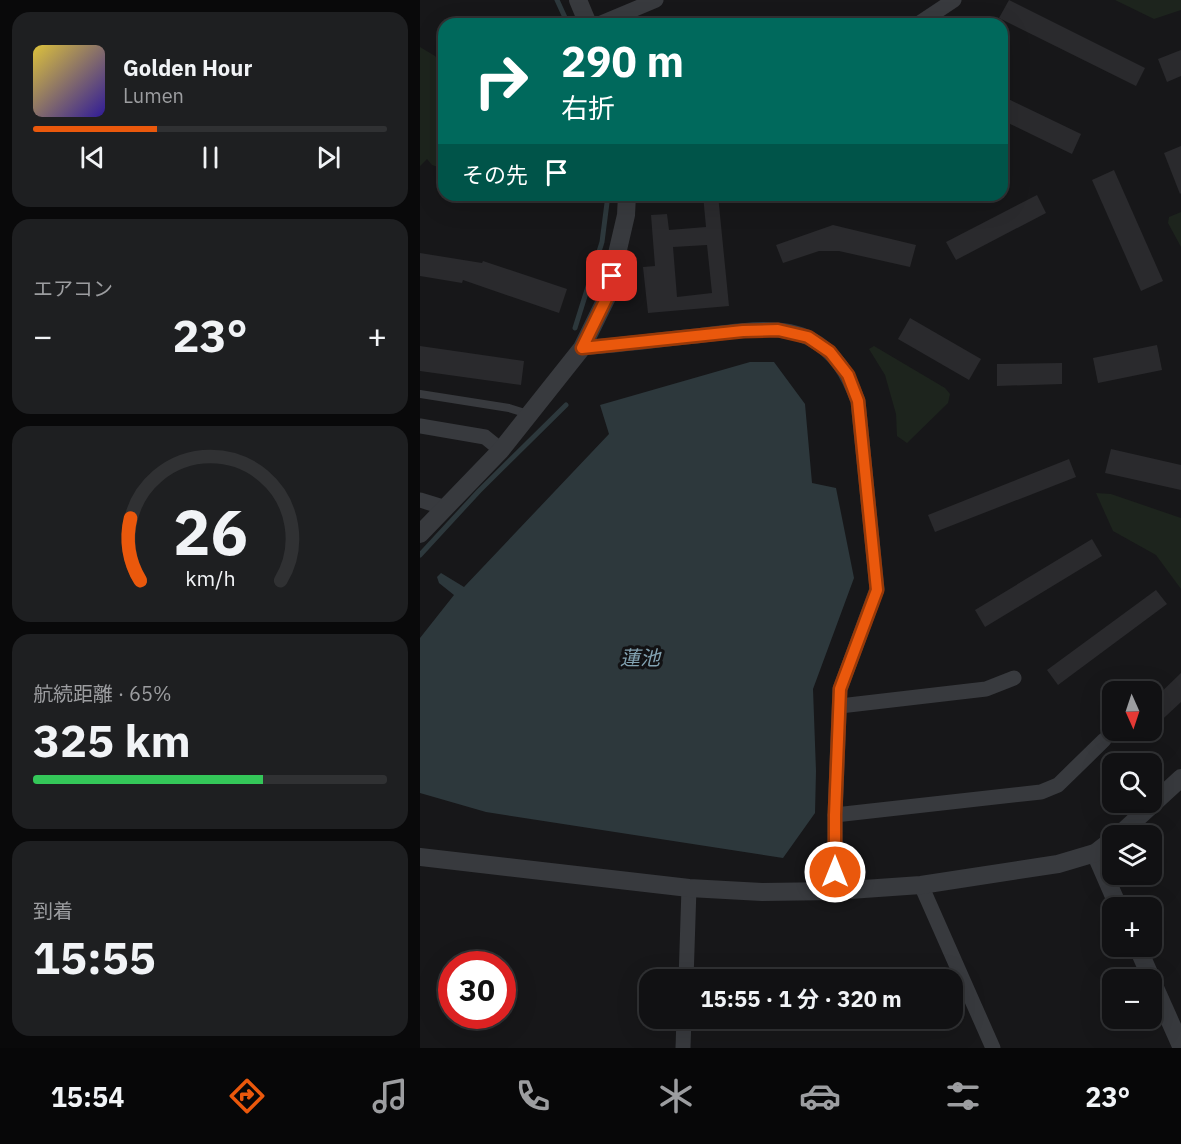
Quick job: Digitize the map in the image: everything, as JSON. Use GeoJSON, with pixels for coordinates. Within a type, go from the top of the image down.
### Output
{"type":"FeatureCollection","features":[{"type":"Feature","properties":{"kind":"street"},"geometry":{"type":"LineString","coordinates":[[578,0],[586,18]]}},
{"type":"Feature","properties":{"kind":"street"},"geometry":{"type":"LineString","coordinates":[[613,18],[656,0]]}},
{"type":"Feature","properties":{"kind":"street"},"geometry":{"type":"LineString","coordinates":[[927,18],[954,0]]}},
{"type":"Feature","properties":{"kind":"street"},"geometry":{"type":"LineString","coordinates":[[420,534],[501,450],[582,348],[607,297],[626,215],[627,201]]}},
{"type":"Feature","properties":{"kind":"street"},"geometry":{"type":"LineString","coordinates":[[582,348],[743,331],[778,330],[808,337],[830,352],[848,375],[858,401],[877,590],[840,689],[835,815],[835,891]]}},
{"type":"Feature","properties":{"kind":"street"},"geometry":{"type":"LineString","coordinates":[[420,426],[485,437],[501,450]]}},
{"type":"Feature","properties":{"kind":"street"},"geometry":{"type":"LineString","coordinates":[[420,500],[446,508]]}},
{"type":"Feature","properties":{"kind":"street"},"geometry":{"type":"LineString","coordinates":[[840,706],[986,689],[1014,678]]}},
{"type":"Feature","properties":{"kind":"street"},"geometry":{"type":"LineString","coordinates":[[835,815],[1041,792],[1059,785],[1103,741]]}},
{"type":"Feature","properties":{"kind":"street"},"geometry":{"type":"LineString","coordinates":[[1130,825],[1181,778]]}},
{"type":"Feature","properties":{"kind":"street"},"geometry":{"type":"LineString","coordinates":[[420,856],[689,888],[762,892],[835,891],[921,885],[1058,864],[1095,853],[1102,848]]}},
{"type":"Feature","properties":{"kind":"street"},"geometry":{"type":"LineString","coordinates":[[1095,853],[1114,897]]}},
{"type":"Feature","properties":{"kind":"street"},"geometry":{"type":"LineString","coordinates":[[921,885],[993,1048]]}},
{"type":"Feature","properties":{"kind":"street"},"geometry":{"type":"LineString","coordinates":[[686,969],[689,888]]}},
{"type":"Feature","properties":{"kind":"street"},"geometry":{"type":"LineString","coordinates":[[1162,1003],[1181,1046]]}},
{"type":"Feature","properties":{"kind":"street"},"geometry":{"type":"LineString","coordinates":[[683,1048],[684,1029]]}},
{"type":"Feature","properties":{"kind":"lane"},"geometry":{"type":"LineString","coordinates":[[420,394],[509,408],[530,414]]}},
{"type":"Feature","properties":{"kind":"shaded area"},"geometry":{"type":"Polygon","coordinates":[[[1115,0],[1181,0],[1181,10],[1154,19],[1115,0]]]}},
{"type":"Feature","properties":{"kind":"shaded area"},"geometry":{"type":"Polygon","coordinates":[[[420,47],[438,59],[438,167],[432,165],[427,159],[420,166],[420,47]]]}},
{"type":"Feature","properties":{"kind":"shaded area"},"geometry":{"type":"Polygon","coordinates":[[[1181,212],[1181,247],[1168,223],[1169,217],[1181,212]]]}},
{"type":"Feature","properties":{"kind":"shaded area"},"geometry":{"type":"Polygon","coordinates":[[[874,346],[945,388],[950,394],[948,403],[907,443],[897,436],[896,414],[885,375],[869,349],[874,346]]]}},
{"type":"Feature","properties":{"kind":"shaded area"},"geometry":{"type":"Polygon","coordinates":[[[1096,493],[1111,494],[1181,518],[1181,589],[1156,555],[1113,531],[1096,493]]]}},
{"type":"Feature","properties":{"kind":"water","name":"蓮池"},"geometry":{"type":"Polygon","coordinates":[[[750,362],[774,362],[805,404],[812,483],[836,488],[854,578],[813,689],[815,813],[783,858],[486,812],[420,793],[420,638],[454,595],[439,583],[437,577],[441,573],[464,587],[609,434],[600,405],[750,362]]]}},
{"type":"Feature","properties":{"kind":"building"},"geometry":{"type":"Polygon","coordinates":[[[1009,0],[1145,68],[1136,86],[1008,22],[1008,18],[999,18],[1009,0]]]}},
{"type":"Feature","properties":{"kind":"building"},"geometry":{"type":"Polygon","coordinates":[[[1181,50],[1181,76],[1167,82],[1158,59],[1181,50]]]}},
{"type":"Feature","properties":{"kind":"building"},"geometry":{"type":"Polygon","coordinates":[[[1008,99],[1081,134],[1072,154],[1008,123],[1008,99]]]}},
{"type":"Feature","properties":{"kind":"building"},"geometry":{"type":"Polygon","coordinates":[[[1181,146],[1181,193],[1180,194],[1164,153],[1181,146]]]}},
{"type":"Feature","properties":{"kind":"building"},"geometry":{"type":"Polygon","coordinates":[[[1114,170],[1163,281],[1141,291],[1092,180],[1114,170]]]}},
{"type":"Feature","properties":{"kind":"building"},"geometry":{"type":"Polygon","coordinates":[[[1037,195],[1046,213],[956,260],[946,242],[1037,195]]]}},
{"type":"Feature","properties":{"kind":"building"},"geometry":{"type":"Polygon","coordinates":[[[704,201],[719,201],[729,306],[648,313],[643,267],[655,266],[651,215],[667,214],[669,230],[706,227],[704,201]],[[707,245],[673,247],[677,297],[712,293],[707,245]]]}},
{"type":"Feature","properties":{"kind":"building"},"geometry":{"type":"Polygon","coordinates":[[[833,225],[916,245],[910,267],[839,251],[819,251],[783,263],[776,245],[833,225]]]}},
{"type":"Feature","properties":{"kind":"building"},"geometry":{"type":"Polygon","coordinates":[[[420,253],[482,263],[483,261],[567,289],[559,313],[463,280],[462,283],[420,276],[420,253]]]}},
{"type":"Feature","properties":{"kind":"building"},"geometry":{"type":"Polygon","coordinates":[[[910,318],[981,359],[969,380],[898,339],[910,318]]]}},
{"type":"Feature","properties":{"kind":"building"},"geometry":{"type":"Polygon","coordinates":[[[1157,345],[1162,370],[1098,383],[1093,358],[1157,345]]]}},
{"type":"Feature","properties":{"kind":"building"},"geometry":{"type":"Polygon","coordinates":[[[420,346],[524,361],[521,385],[420,371],[420,346]]]}},
{"type":"Feature","properties":{"kind":"building"},"geometry":{"type":"Polygon","coordinates":[[[1062,363],[1062,384],[997,386],[997,364],[1062,363]]]}},
{"type":"Feature","properties":{"kind":"building"},"geometry":{"type":"Polygon","coordinates":[[[1111,449],[1181,465],[1181,490],[1105,473],[1111,449]]]}},
{"type":"Feature","properties":{"kind":"building"},"geometry":{"type":"Polygon","coordinates":[[[1069,459],[1076,477],[935,532],[928,515],[1069,459]]]}},
{"type":"Feature","properties":{"kind":"building"},"geometry":{"type":"Polygon","coordinates":[[[1092,539],[1102,556],[985,627],[975,610],[1092,539]]]}},
{"type":"Feature","properties":{"kind":"building"},"geometry":{"type":"Polygon","coordinates":[[[1156,590],[1167,604],[1058,685],[1047,670],[1156,590]]]}},
{"type":"Feature","properties":{"kind":"building"},"geometry":{"type":"Polygon","coordinates":[[[1181,673],[1181,702],[1162,720],[1162,691],[1181,673]]]}},
{"type":"Feature","properties":{"kind":"waterway"},"geometry":{"type":"LineString","coordinates":[[557,0],[565,18]]}},
{"type":"Feature","properties":{"kind":"waterway"},"geometry":{"type":"LineString","coordinates":[[575,328],[602,242],[607,201]]}},
{"type":"Feature","properties":{"kind":"waterway"},"geometry":{"type":"LineString","coordinates":[[420,555],[479,491],[566,405]]}},
{"type":"Feature","properties":{"kind":"route"},"geometry":{"type":"LineString","coordinates":[[612,276],[607,297],[582,348],[743,331],[778,330],[808,337],[830,352],[848,375],[858,401],[877,590],[840,689],[835,872]]}}]}
